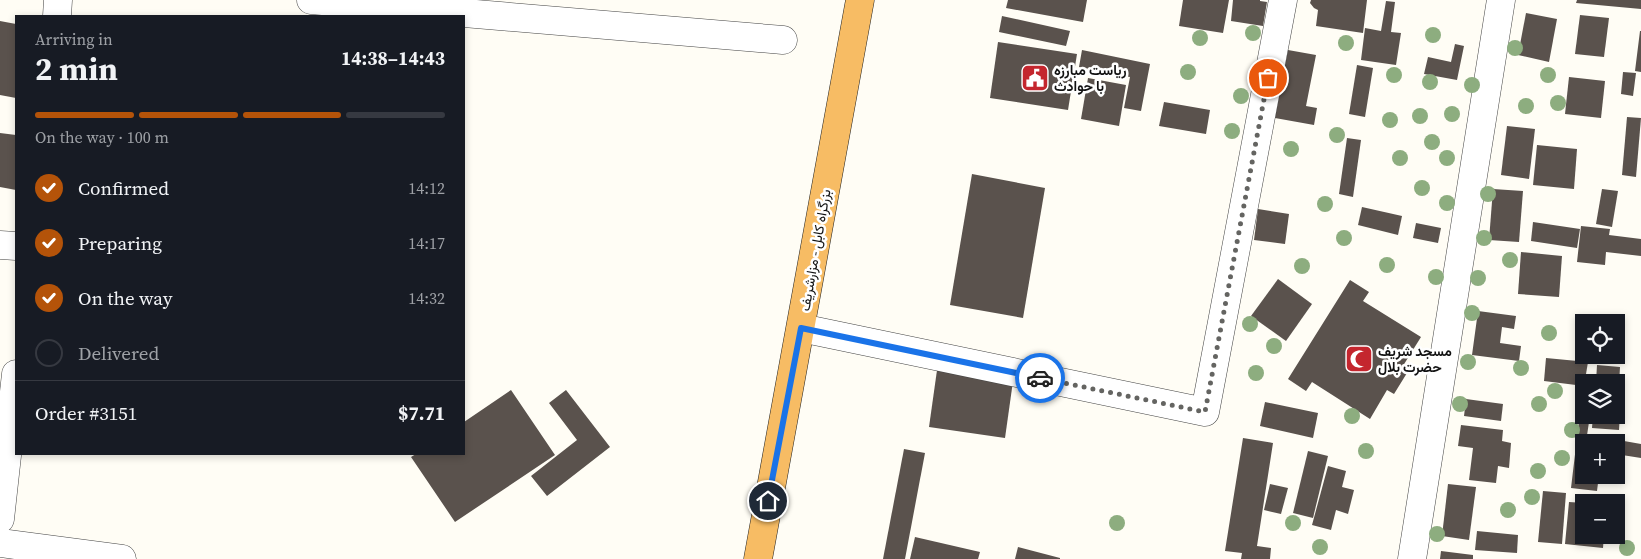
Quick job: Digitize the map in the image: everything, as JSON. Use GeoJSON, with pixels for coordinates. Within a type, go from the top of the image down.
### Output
{"type":"FeatureCollection","features":[{"type":"Feature","properties":{"kind":"highway","name":"بزرگراه کابل - مزارشریف"},"geometry":{"type":"LineString","coordinates":[[758,559],[860,0]]}},
{"type":"Feature","properties":{"kind":"street"},"geometry":{"type":"LineString","coordinates":[[57,15],[58,0]]}},
{"type":"Feature","properties":{"kind":"street"},"geometry":{"type":"LineString","coordinates":[[311,0],[783,40]]}},
{"type":"Feature","properties":{"kind":"street"},"geometry":{"type":"LineString","coordinates":[[801,328],[1205,412],[1283,0]]}},
{"type":"Feature","properties":{"kind":"street"},"geometry":{"type":"LineString","coordinates":[[1412,559],[1501,0]]}},
{"type":"Feature","properties":{"kind":"street"},"geometry":{"type":"LineString","coordinates":[[0,245],[15,246]]}},
{"type":"Feature","properties":{"kind":"street"},"geometry":{"type":"LineString","coordinates":[[0,519],[15,383]]}},
{"type":"Feature","properties":{"kind":"street"},"geometry":{"type":"LineString","coordinates":[[0,543],[122,559]]}},
{"type":"Feature","properties":{"kind":"building"},"geometry":{"type":"Polygon","coordinates":[[[1008,0],[1087,0],[1083,22],[1006,8],[1008,0]]]}},
{"type":"Feature","properties":{"kind":"building"},"geometry":{"type":"Polygon","coordinates":[[[1183,0],[1229,0],[1223,33],[1179,26],[1183,0]]]}},
{"type":"Feature","properties":{"kind":"building"},"geometry":{"type":"Polygon","coordinates":[[[1233,0],[1260,0],[1267,2],[1263,26],[1231,21],[1233,0]]]}},
{"type":"Feature","properties":{"kind":"building"},"geometry":{"type":"Polygon","coordinates":[[[1311,0],[1367,0],[1363,33],[1316,26],[1318,10],[1310,3],[1311,0]]]}},
{"type":"Feature","properties":{"kind":"building"},"geometry":{"type":"Polygon","coordinates":[[[1577,0],[1641,0],[1641,9],[1576,3],[1577,0]]]}},
{"type":"Feature","properties":{"kind":"building"},"geometry":{"type":"Polygon","coordinates":[[[1386,1],[1395,2],[1391,32],[1401,33],[1396,65],[1361,60],[1365,28],[1381,31],[1386,1]]]}},
{"type":"Feature","properties":{"kind":"building"},"geometry":{"type":"Polygon","coordinates":[[[1526,13],[1557,19],[1549,62],[1518,55],[1526,13]]]}},
{"type":"Feature","properties":{"kind":"building"},"geometry":{"type":"Polygon","coordinates":[[[1580,15],[1609,18],[1604,57],[1575,54],[1580,15]]]}},
{"type":"Feature","properties":{"kind":"building"},"geometry":{"type":"Polygon","coordinates":[[[1002,16],[1070,31],[1066,46],[999,32],[1002,16]]]}},
{"type":"Feature","properties":{"kind":"building"},"geometry":{"type":"Polygon","coordinates":[[[0,21],[15,24],[15,98],[0,95],[0,21]]]}},
{"type":"Feature","properties":{"kind":"building"},"geometry":{"type":"Polygon","coordinates":[[[1641,31],[1641,72],[1635,71],[1641,31]]]}},
{"type":"Feature","properties":{"kind":"building"},"geometry":{"type":"Polygon","coordinates":[[[998,42],[1077,54],[1068,110],[990,98],[998,42]]]}},
{"type":"Feature","properties":{"kind":"building"},"geometry":{"type":"Polygon","coordinates":[[[1455,44],[1464,46],[1457,80],[1424,74],[1428,57],[1451,62],[1455,44]]]}},
{"type":"Feature","properties":{"kind":"building"},"geometry":{"type":"Polygon","coordinates":[[[1082,50],[1150,64],[1141,111],[1124,108],[1130,77],[1079,67],[1082,50]]]}},
{"type":"Feature","properties":{"kind":"building"},"geometry":{"type":"Polygon","coordinates":[[[1288,50],[1316,55],[1306,106],[1317,108],[1314,125],[1275,118],[1288,50]]]}},
{"type":"Feature","properties":{"kind":"building"},"geometry":{"type":"Polygon","coordinates":[[[1357,65],[1373,68],[1365,117],[1349,114],[1357,65]]]}},
{"type":"Feature","properties":{"kind":"building"},"geometry":{"type":"Polygon","coordinates":[[[1623,72],[1636,73],[1633,96],[1621,94],[1623,72]]]}},
{"type":"Feature","properties":{"kind":"building"},"geometry":{"type":"Polygon","coordinates":[[[1569,77],[1605,81],[1601,118],[1565,114],[1569,77]]]}},
{"type":"Feature","properties":{"kind":"building"},"geometry":{"type":"Polygon","coordinates":[[[1088,78],[1126,85],[1119,126],[1081,119],[1088,78]]]}},
{"type":"Feature","properties":{"kind":"building"},"geometry":{"type":"Polygon","coordinates":[[[1164,102],[1210,110],[1206,134],[1159,126],[1164,102]]]}},
{"type":"Feature","properties":{"kind":"building"},"geometry":{"type":"Polygon","coordinates":[[[1627,117],[1641,118],[1636,177],[1622,175],[1627,117]]]}},
{"type":"Feature","properties":{"kind":"building"},"geometry":{"type":"Polygon","coordinates":[[[1507,126],[1535,129],[1529,179],[1501,175],[1507,126]]]}},
{"type":"Feature","properties":{"kind":"building"},"geometry":{"type":"Polygon","coordinates":[[[0,133],[15,135],[15,190],[0,187],[0,133]]]}},
{"type":"Feature","properties":{"kind":"building"},"geometry":{"type":"Polygon","coordinates":[[[1347,138],[1361,140],[1353,197],[1339,194],[1347,138]]]}},
{"type":"Feature","properties":{"kind":"building"},"geometry":{"type":"Polygon","coordinates":[[[1537,145],[1577,149],[1574,189],[1533,185],[1537,145]]]}},
{"type":"Feature","properties":{"kind":"building"},"geometry":{"type":"Polygon","coordinates":[[[972,174],[1045,188],[1023,318],[950,305],[972,174]]]}},
{"type":"Feature","properties":{"kind":"building"},"geometry":{"type":"Polygon","coordinates":[[[1493,189],[1523,191],[1519,242],[1489,240],[1493,189]]]}},
{"type":"Feature","properties":{"kind":"building"},"geometry":{"type":"Polygon","coordinates":[[[1602,189],[1618,191],[1612,227],[1596,224],[1602,189]]]}},
{"type":"Feature","properties":{"kind":"building"},"geometry":{"type":"Polygon","coordinates":[[[1362,207],[1402,216],[1398,235],[1358,225],[1362,207]]]}},
{"type":"Feature","properties":{"kind":"building"},"geometry":{"type":"Polygon","coordinates":[[[1258,209],[1289,214],[1285,244],[1254,240],[1258,209]]]}},
{"type":"Feature","properties":{"kind":"building"},"geometry":{"type":"Polygon","coordinates":[[[1533,222],[1580,229],[1577,248],[1531,241],[1533,222]]]}},
{"type":"Feature","properties":{"kind":"building"},"geometry":{"type":"Polygon","coordinates":[[[1416,223],[1441,228],[1438,243],[1413,238],[1416,223]]]}},
{"type":"Feature","properties":{"kind":"building"},"geometry":{"type":"Polygon","coordinates":[[[1581,226],[1610,229],[1609,235],[1641,239],[1641,256],[1606,252],[1605,265],[1577,262],[1581,226]]]}},
{"type":"Feature","properties":{"kind":"building"},"geometry":{"type":"Polygon","coordinates":[[[1521,252],[1562,256],[1559,297],[1518,294],[1521,252]]]}},
{"type":"Feature","properties":{"kind":"building"},"geometry":{"type":"Polygon","coordinates":[[[1278,279],[1312,304],[1286,341],[1251,316],[1278,279]]]}},
{"type":"Feature","properties":{"kind":"building"},"geometry":{"type":"Polygon","coordinates":[[[1350,280],[1369,292],[1363,301],[1421,337],[1401,369],[1407,373],[1394,394],[1387,390],[1370,419],[1312,382],[1306,391],[1288,379],[1350,280]]]}},
{"type":"Feature","properties":{"kind":"building"},"geometry":{"type":"Polygon","coordinates":[[[1478,311],[1516,316],[1514,329],[1502,327],[1500,343],[1521,346],[1519,361],[1472,355],[1478,311]]]}},
{"type":"Feature","properties":{"kind":"building"},"geometry":{"type":"Polygon","coordinates":[[[1546,358],[1575,361],[1575,364],[1588,364],[1586,374],[1575,374],[1575,385],[1544,381],[1546,358]]]}},
{"type":"Feature","properties":{"kind":"building"},"geometry":{"type":"Polygon","coordinates":[[[938,363],[1014,374],[1005,438],[929,427],[938,363]]]}},
{"type":"Feature","properties":{"kind":"building"},"geometry":{"type":"Polygon","coordinates":[[[1597,365],[1620,367],[1620,374],[1596,374],[1597,365]]]}},
{"type":"Feature","properties":{"kind":"building"},"geometry":{"type":"Polygon","coordinates":[[[511,390],[555,455],[455,522],[411,457],[414,455],[465,455],[465,421],[511,390]]]}},
{"type":"Feature","properties":{"kind":"building"},"geometry":{"type":"Polygon","coordinates":[[[566,390],[610,447],[547,496],[531,476],[577,440],[549,403],[566,390]]]}},
{"type":"Feature","properties":{"kind":"building"},"geometry":{"type":"Polygon","coordinates":[[[1466,399],[1503,404],[1501,421],[1464,416],[1466,399]]]}},
{"type":"Feature","properties":{"kind":"building"},"geometry":{"type":"Polygon","coordinates":[[[1265,402],[1318,413],[1313,438],[1260,426],[1265,402]]]}},
{"type":"Feature","properties":{"kind":"building"},"geometry":{"type":"Polygon","coordinates":[[[1579,424],[1589,424],[1587,434],[1577,434],[1579,424]]]}},
{"type":"Feature","properties":{"kind":"building"},"geometry":{"type":"Polygon","coordinates":[[[1592,424],[1619,424],[1619,430],[1592,428],[1592,424]]]}},
{"type":"Feature","properties":{"kind":"building"},"geometry":{"type":"Polygon","coordinates":[[[1461,425],[1503,430],[1502,441],[1511,443],[1509,468],[1498,466],[1496,483],[1469,480],[1473,448],[1458,446],[1461,425]]]}},
{"type":"Feature","properties":{"kind":"building"},"geometry":{"type":"Polygon","coordinates":[[[1243,438],[1273,443],[1257,546],[1271,548],[1270,559],[1241,559],[1242,553],[1225,551],[1243,438]]]}},
{"type":"Feature","properties":{"kind":"building"},"geometry":{"type":"Polygon","coordinates":[[[1625,441],[1641,444],[1641,458],[1625,455],[1625,441]]]}},
{"type":"Feature","properties":{"kind":"building"},"geometry":{"type":"Polygon","coordinates":[[[904,449],[925,453],[905,559],[883,559],[904,449]]]}},
{"type":"Feature","properties":{"kind":"building"},"geometry":{"type":"Polygon","coordinates":[[[1308,451],[1328,456],[1313,518],[1293,513],[1308,451]]]}},
{"type":"Feature","properties":{"kind":"building"},"geometry":{"type":"Polygon","coordinates":[[[1575,454],[1575,484],[1598,484],[1597,491],[1571,488],[1575,454]]]}},
{"type":"Feature","properties":{"kind":"building"},"geometry":{"type":"Polygon","coordinates":[[[1328,466],[1346,471],[1342,487],[1354,490],[1348,514],[1336,510],[1331,530],[1312,525],[1328,466]]]}},
{"type":"Feature","properties":{"kind":"building"},"geometry":{"type":"Polygon","coordinates":[[[1270,484],[1288,488],[1281,514],[1264,510],[1270,484]]]}},
{"type":"Feature","properties":{"kind":"building"},"geometry":{"type":"Polygon","coordinates":[[[1448,484],[1476,487],[1469,540],[1442,536],[1448,484]]]}},
{"type":"Feature","properties":{"kind":"building"},"geometry":{"type":"Polygon","coordinates":[[[1543,491],[1566,493],[1562,544],[1538,542],[1543,491]]]}},
{"type":"Feature","properties":{"kind":"building"},"geometry":{"type":"Polygon","coordinates":[[[1569,502],[1575,502],[1575,544],[1603,544],[1603,548],[1565,544],[1569,502]]]}},
{"type":"Feature","properties":{"kind":"building"},"geometry":{"type":"Polygon","coordinates":[[[1477,531],[1518,535],[1517,553],[1475,550],[1477,531]]]}},
{"type":"Feature","properties":{"kind":"building"},"geometry":{"type":"Polygon","coordinates":[[[915,537],[980,552],[978,559],[910,559],[915,537]]]}},
{"type":"Feature","properties":{"kind":"building"},"geometry":{"type":"Polygon","coordinates":[[[1018,547],[1060,558],[1060,559],[1015,559],[1018,547]]]}},
{"type":"Feature","properties":{"kind":"building"},"geometry":{"type":"Polygon","coordinates":[[[1441,551],[1473,555],[1473,559],[1440,559],[1441,551]]]}},
{"type":"Feature","properties":{"kind":"way so far"},"geometry":{"type":"LineString","coordinates":[[1040,378],[1205,412],[1268,78]]}},
{"type":"Feature","properties":{"kind":"place","name":"ریاست مبارزه با حوادث"},"geometry":{"type":"Point","coordinates":[1035,78]}},
{"type":"Feature","properties":{"kind":"place","name":"مسجد شریف حضرت بلال"},"geometry":{"type":"Point","coordinates":[1359,359]}},
{"type":"Feature","properties":{"kind":"route"},"geometry":{"type":"LineString","coordinates":[[768,501],[801,328],[1040,378]]}}]}
